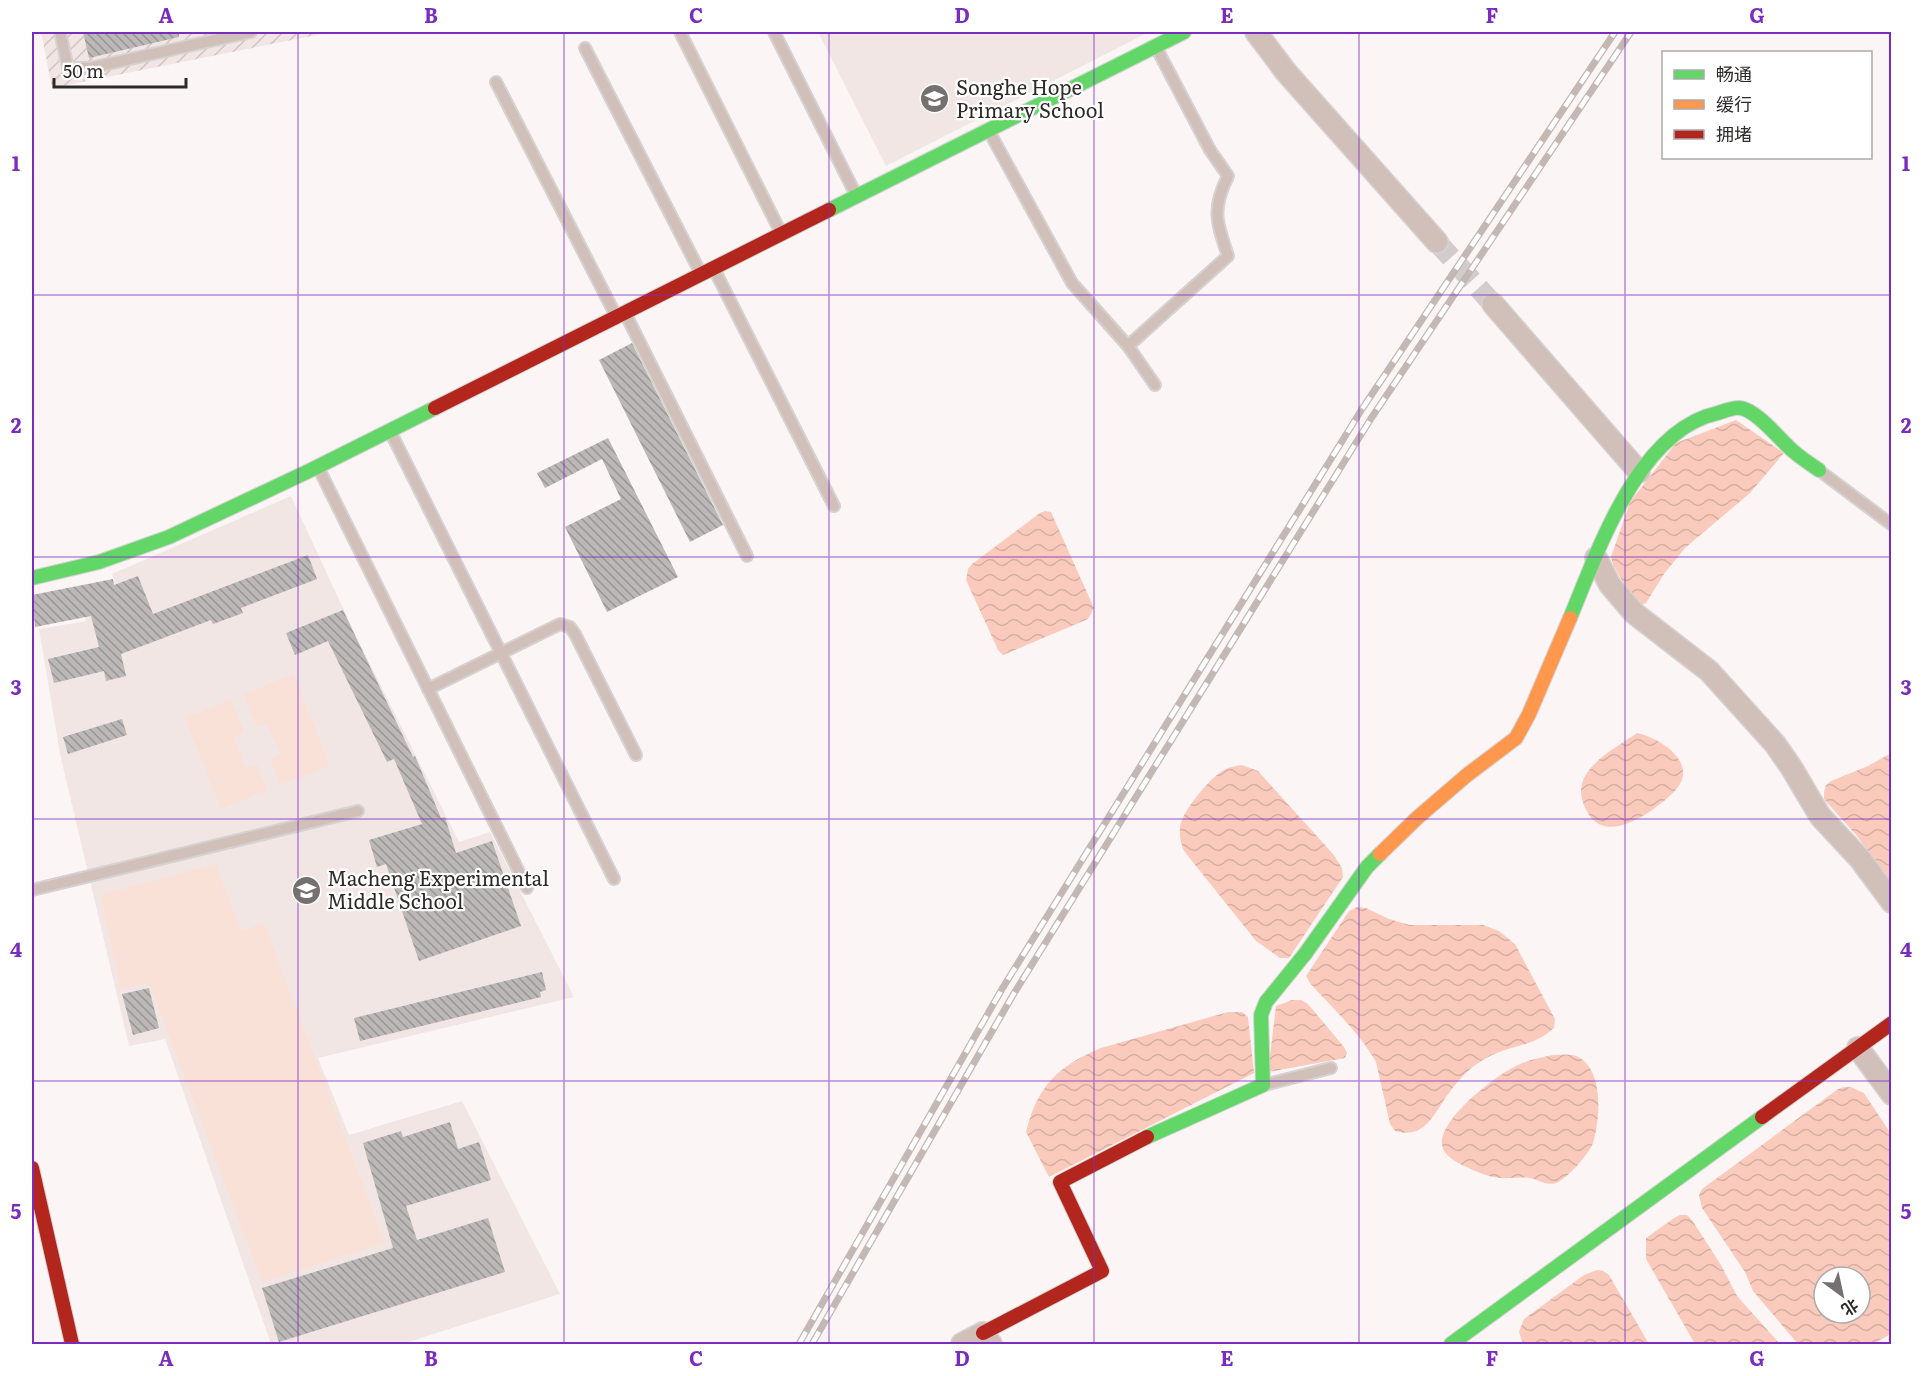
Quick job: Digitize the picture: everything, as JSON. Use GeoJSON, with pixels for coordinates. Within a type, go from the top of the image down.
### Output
{"type":"FeatureCollection","features":[{"type":"Feature","properties":{"kind":"main road"},"geometry":{"type":"LineString","coordinates":[[32,578],[99,562],[169,537],[318,467],[1185,32]]}},
{"type":"Feature","properties":{"kind":"main road"},"geometry":{"type":"LineString","coordinates":[[987,1339],[1102,1271],[1060,1182],[1143,1139],[1263,1085],[1261,1015],[1266,1002],[1305,954],[1367,867],[1417,818],[1467,775],[1516,738],[1529,714],[1613,517],[1639,472],[1672,436],[1688,424],[1707,415],[1740,408],[1758,417],[1792,450],[1819,470]]}},
{"type":"Feature","properties":{"kind":"main road"},"geometry":{"type":"LineString","coordinates":[[1451,1344],[1892,1023]]}},
{"type":"Feature","properties":{"kind":"main road"},"geometry":{"type":"LineString","coordinates":[[32,1168],[72,1344]]}},
{"type":"Feature","properties":{"kind":"street"},"geometry":{"type":"LineString","coordinates":[[1256,32],[1286,72],[1437,242]]}},
{"type":"Feature","properties":{"kind":"street"},"geometry":{"type":"LineString","coordinates":[[1493,304],[1639,472]]}},
{"type":"Feature","properties":{"kind":"street"},"geometry":{"type":"LineString","coordinates":[[1596,558],[1610,585],[1634,613],[1709,671],[1775,744],[1791,766],[1820,816],[1860,859],[1892,902]]}},
{"type":"Feature","properties":{"kind":"street"},"geometry":{"type":"LineString","coordinates":[[1858,1048],[1892,1094]]}},
{"type":"Feature","properties":{"kind":"street"},"geometry":{"type":"LineString","coordinates":[[962,1344],[987,1339]]}},
{"type":"Feature","properties":{"kind":"lane"},"geometry":{"type":"LineString","coordinates":[[60,32],[68,68],[90,68],[251,32]]}},
{"type":"Feature","properties":{"kind":"lane"},"geometry":{"type":"LineString","coordinates":[[680,32],[782,234]]}},
{"type":"Feature","properties":{"kind":"lane"},"geometry":{"type":"LineString","coordinates":[[774,32],[857,196]]}},
{"type":"Feature","properties":{"kind":"lane"},"geometry":{"type":"LineString","coordinates":[[1128,346],[1228,256],[1219,229],[1216,209],[1228,176],[1210,150],[1155,46]]}},
{"type":"Feature","properties":{"kind":"lane"},"geometry":{"type":"LineString","coordinates":[[585,48],[834,506]]}},
{"type":"Feature","properties":{"kind":"lane"},"geometry":{"type":"LineString","coordinates":[[496,82],[747,556]]}},
{"type":"Feature","properties":{"kind":"lane"},"geometry":{"type":"LineString","coordinates":[[989,130],[1072,283],[1128,346],[1155,385]]}},
{"type":"Feature","properties":{"kind":"lane"},"geometry":{"type":"LineString","coordinates":[[390,431],[614,879]]}},
{"type":"Feature","properties":{"kind":"lane"},"geometry":{"type":"LineString","coordinates":[[318,467],[527,888]]}},
{"type":"Feature","properties":{"kind":"lane"},"geometry":{"type":"LineString","coordinates":[[1819,470],[1892,525]]}},
{"type":"Feature","properties":{"kind":"lane"},"geometry":{"type":"LineString","coordinates":[[428,689],[560,624],[570,627],[636,755]]}},
{"type":"Feature","properties":{"kind":"lane"},"geometry":{"type":"LineString","coordinates":[[32,890],[358,811]]}},
{"type":"Feature","properties":{"kind":"lane"},"geometry":{"type":"LineString","coordinates":[[1263,1085],[1330,1068]]}},
{"type":"Feature","properties":{"kind":"shaded area"},"geometry":{"type":"Polygon","coordinates":[[[41,32],[332,32],[52,88],[41,32]]]}},
{"type":"Feature","properties":{"kind":"shaded area","name":"Songhe Hope Primary School"},"geometry":{"type":"Polygon","coordinates":[[[818,32],[1149,32],[886,166],[818,32]]]}},
{"type":"Feature","properties":{"kind":"shaded area","name":"Macheng Experimental Middle School"},"geometry":{"type":"Polygon","coordinates":[[[291,496],[355,634],[459,842],[490,832],[574,997],[318,1058],[349,1135],[462,1101],[560,1294],[402,1344],[271,1344],[165,1039],[129,1046],[60,754],[39,629],[86,621],[85,612],[123,603],[112,574],[291,496]]]}},
{"type":"Feature","properties":{"kind":"shaded area"},"geometry":{"type":"Polygon","coordinates":[[[294,674],[330,766],[280,785],[270,759],[280,754],[267,724],[257,727],[244,694],[294,674]]]}},
{"type":"Feature","properties":{"kind":"shaded area"},"geometry":{"type":"Polygon","coordinates":[[[231,699],[244,732],[234,737],[246,768],[257,764],[267,790],[221,809],[185,718],[231,699]]]}},
{"type":"Feature","properties":{"kind":"shaded area"},"geometry":{"type":"Polygon","coordinates":[[[216,864],[241,931],[264,923],[385,1243],[262,1282],[149,983],[121,989],[100,895],[216,864]]]}},
{"type":"Feature","properties":{"kind":"water"},"geometry":{"type":"Polygon","coordinates":[[[1736,420],[1784,453],[1750,493],[1685,548],[1664,574],[1646,603],[1638,607],[1613,565],[1611,557],[1630,502],[1676,443],[1736,420]]]}},
{"type":"Feature","properties":{"kind":"water"},"geometry":{"type":"Polygon","coordinates":[[[1045,511],[1051,512],[1094,608],[1088,619],[1003,655],[998,650],[966,580],[968,569],[1045,511]]]}},
{"type":"Feature","properties":{"kind":"water"},"geometry":{"type":"Polygon","coordinates":[[[1637,733],[1662,744],[1677,757],[1683,773],[1681,782],[1669,796],[1645,815],[1623,825],[1603,826],[1587,813],[1581,788],[1584,778],[1590,768],[1608,752],[1637,733]]]}},
{"type":"Feature","properties":{"kind":"water"},"geometry":{"type":"Polygon","coordinates":[[[1891,753],[1891,881],[1856,835],[1824,799],[1824,792],[1826,785],[1831,781],[1868,766],[1891,753]]]}},
{"type":"Feature","properties":{"kind":"water"},"geometry":{"type":"Polygon","coordinates":[[[1242,765],[1258,771],[1333,854],[1342,868],[1343,877],[1289,958],[1280,958],[1256,941],[1184,851],[1181,844],[1181,824],[1194,800],[1218,774],[1228,768],[1242,765]]]}},
{"type":"Feature","properties":{"kind":"water"},"geometry":{"type":"Polygon","coordinates":[[[1357,907],[1366,908],[1389,919],[1410,925],[1483,925],[1499,931],[1515,944],[1555,1019],[1554,1028],[1538,1039],[1497,1053],[1472,1067],[1455,1085],[1425,1126],[1412,1132],[1395,1131],[1390,1124],[1376,1062],[1354,1031],[1306,976],[1349,911],[1357,907]]]}},
{"type":"Feature","properties":{"kind":"water"},"geometry":{"type":"Polygon","coordinates":[[[1292,1000],[1301,1000],[1308,1004],[1344,1047],[1347,1053],[1345,1058],[1268,1072],[1276,1006],[1292,1000]]]}},
{"type":"Feature","properties":{"kind":"water"},"geometry":{"type":"Polygon","coordinates":[[[1228,1012],[1242,1012],[1248,1017],[1254,1073],[1049,1177],[1026,1132],[1036,1102],[1043,1090],[1061,1070],[1101,1048],[1228,1012]]]}},
{"type":"Feature","properties":{"kind":"water"},"geometry":{"type":"Polygon","coordinates":[[[1553,1055],[1571,1055],[1580,1058],[1588,1065],[1597,1085],[1598,1110],[1593,1143],[1577,1166],[1561,1181],[1553,1184],[1528,1178],[1492,1177],[1464,1166],[1447,1155],[1442,1145],[1443,1135],[1449,1123],[1469,1100],[1514,1067],[1553,1055]]]}},
{"type":"Feature","properties":{"kind":"water"},"geometry":{"type":"Polygon","coordinates":[[[1851,1087],[1864,1093],[1891,1134],[1891,1334],[1873,1344],[1798,1344],[1753,1291],[1745,1272],[1702,1208],[1699,1195],[1702,1189],[1838,1089],[1851,1087]]]}},
{"type":"Feature","properties":{"kind":"water"},"geometry":{"type":"Polygon","coordinates":[[[1680,1215],[1687,1215],[1692,1220],[1721,1265],[1737,1296],[1780,1344],[1695,1344],[1646,1259],[1646,1238],[1680,1215]]]}},
{"type":"Feature","properties":{"kind":"water"},"geometry":{"type":"Polygon","coordinates":[[[1597,1270],[1609,1275],[1649,1344],[1523,1344],[1519,1332],[1524,1319],[1584,1275],[1597,1270]]]}},
{"type":"Feature","properties":{"kind":"building"},"geometry":{"type":"Polygon","coordinates":[[[83,32],[179,32],[179,37],[89,58],[83,32]]]}},
{"type":"Feature","properties":{"kind":"building"},"geometry":{"type":"Polygon","coordinates":[[[632,343],[723,525],[690,542],[599,360],[632,343]]]}},
{"type":"Feature","properties":{"kind":"building"},"geometry":{"type":"Polygon","coordinates":[[[608,438],[678,577],[607,612],[565,527],[621,499],[602,459],[545,488],[537,473],[608,438]]]}},
{"type":"Feature","properties":{"kind":"building"},"geometry":{"type":"Polygon","coordinates":[[[308,555],[317,579],[241,608],[243,613],[213,624],[211,620],[121,654],[126,676],[106,681],[104,671],[54,683],[48,659],[99,647],[91,616],[35,627],[32,595],[113,579],[114,585],[138,576],[153,614],[308,555]]]}},
{"type":"Feature","properties":{"kind":"building"},"geometry":{"type":"Polygon","coordinates":[[[343,610],[413,757],[415,756],[441,818],[445,817],[456,853],[492,841],[521,926],[419,961],[386,864],[377,867],[369,840],[422,824],[394,759],[387,762],[328,641],[295,655],[286,633],[343,610]]]}},
{"type":"Feature","properties":{"kind":"building"},"geometry":{"type":"Polygon","coordinates":[[[122,719],[127,735],[68,754],[63,737],[122,719]]]}},
{"type":"Feature","properties":{"kind":"building"},"geometry":{"type":"Polygon","coordinates":[[[542,972],[546,990],[540,992],[541,997],[360,1041],[354,1018],[542,972]]]}},
{"type":"Feature","properties":{"kind":"building"},"geometry":{"type":"Polygon","coordinates":[[[149,988],[159,1028],[133,1035],[122,994],[149,988]]]}},
{"type":"Feature","properties":{"kind":"building"},"geometry":{"type":"Polygon","coordinates":[[[450,1122],[458,1149],[479,1142],[491,1180],[406,1206],[417,1240],[488,1218],[505,1272],[279,1342],[262,1288],[393,1248],[363,1143],[401,1131],[403,1137],[450,1122]]]}},
{"type":"Feature","properties":{"kind":"tunnel"},"geometry":{"type":"LineString","coordinates":[[1437,242],[1493,304]]}},
{"type":"Feature","properties":{"kind":"railway"},"geometry":{"type":"LineString","coordinates":[[799,1344],[1002,989],[1362,409],[1615,32]]}},
{"type":"Feature","properties":{"kind":"railway"},"geometry":{"type":"LineString","coordinates":[[812,1344],[1013,995],[1372,417],[1631,32]]}},
{"type":"Feature","properties":{"kind":"traffic: fast"},"geometry":{"type":"LineString","coordinates":[[829,210],[1184,32]]}},
{"type":"Feature","properties":{"kind":"traffic: fast"},"geometry":{"type":"LineString","coordinates":[[32,578],[99,562],[169,537],[435,408]]}},
{"type":"Feature","properties":{"kind":"traffic: fast"},"geometry":{"type":"LineString","coordinates":[[1570,618],[1608,528],[1624,497],[1643,468],[1665,443],[1690,424],[1732,409],[1747,410],[1761,420],[1796,454],[1819,470]]}},
{"type":"Feature","properties":{"kind":"traffic: fast"},"geometry":{"type":"LineString","coordinates":[[1147,1137],[1263,1085],[1261,1015],[1266,1002],[1305,954],[1367,867],[1380,854]]}},
{"type":"Feature","properties":{"kind":"traffic: fast"},"geometry":{"type":"LineString","coordinates":[[1451,1344],[1762,1117]]}},
{"type":"Feature","properties":{"kind":"traffic: slow"},"geometry":{"type":"LineString","coordinates":[[1380,854],[1467,775],[1516,738],[1529,714],[1570,618]]}},
{"type":"Feature","properties":{"kind":"traffic: jam"},"geometry":{"type":"LineString","coordinates":[[435,408],[829,210]]}},
{"type":"Feature","properties":{"kind":"traffic: jam"},"geometry":{"type":"LineString","coordinates":[[1762,1117],[1892,1023]]}},
{"type":"Feature","properties":{"kind":"traffic: jam"},"geometry":{"type":"LineString","coordinates":[[983,1333],[1102,1271],[1060,1182],[1147,1137]]}},
{"type":"Feature","properties":{"kind":"traffic: jam"},"geometry":{"type":"LineString","coordinates":[[32,1168],[72,1344]]}},
{"type":"Feature","properties":{"kind":"place","name":"Songhe Hope Primary School"},"geometry":{"type":"Point","coordinates":[935,99]}},
{"type":"Feature","properties":{"kind":"place","name":"Macheng Experimental Middle School"},"geometry":{"type":"Point","coordinates":[306,890]}}]}
